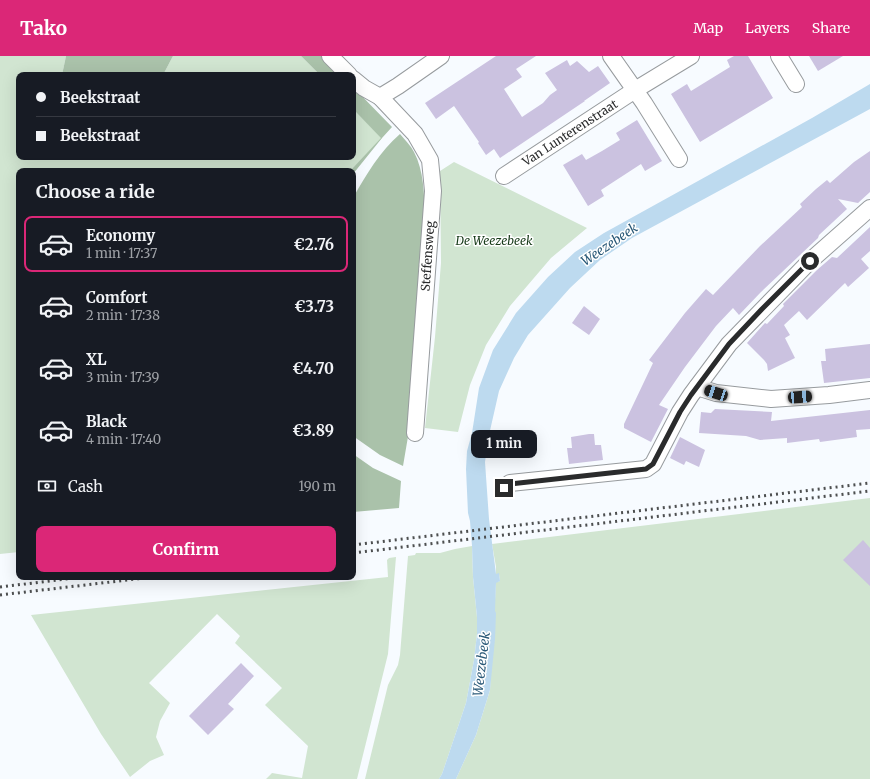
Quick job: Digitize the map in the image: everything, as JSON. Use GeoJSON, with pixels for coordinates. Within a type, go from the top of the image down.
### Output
{"type":"FeatureCollection","features":[{"type":"Feature","properties":{"kind":"street"},"geometry":{"type":"LineString","coordinates":[[330,56],[346,72]]}},
{"type":"Feature","properties":{"kind":"street"},"geometry":{"type":"LineString","coordinates":[[380,97],[441,56]]}},
{"type":"Feature","properties":{"kind":"street"},"geometry":{"type":"LineString","coordinates":[[612,56],[679,159]]}},
{"type":"Feature","properties":{"kind":"street","name":"Van Lunterenstraat"},"geometry":{"type":"LineString","coordinates":[[504,176],[635,90],[691,56]]}},
{"type":"Feature","properties":{"kind":"street"},"geometry":{"type":"LineString","coordinates":[[779,56],[796,84]]}},
{"type":"Feature","properties":{"kind":"street","name":"Steffensweg"},"geometry":{"type":"LineString","coordinates":[[356,81],[364,88],[380,97],[414,134],[430,160],[433,191],[415,433]]}},
{"type":"Feature","properties":{"kind":"street"},"geometry":{"type":"LineString","coordinates":[[504,488],[510,484],[646,469],[650,467],[680,412],[729,344],[810,261],[870,208]]}},
{"type":"Feature","properties":{"kind":"street"},"geometry":{"type":"LineString","coordinates":[[697,387],[716,393],[771,399],[830,395],[870,390]]}},
{"type":"Feature","properties":{"kind":"green space"},"geometry":{"type":"Polygon","coordinates":[[[0,56],[66,56],[63,72],[16,72],[16,160],[356,160],[356,112],[382,138],[353,168],[16,168],[16,552],[0,554],[0,56]]]}},
{"type":"Feature","properties":{"kind":"green space"},"geometry":{"type":"Polygon","coordinates":[[[66,56],[173,56],[165,72],[63,72],[66,56]]]}},
{"type":"Feature","properties":{"kind":"green space"},"geometry":{"type":"Polygon","coordinates":[[[173,56],[301,56],[317,72],[165,72],[173,56]]]}},
{"type":"Feature","properties":{"kind":"green space"},"geometry":{"type":"Polygon","coordinates":[[[301,56],[322,56],[338,72],[317,72],[301,56]]]}},
{"type":"Feature","properties":{"kind":"green space"},"geometry":{"type":"Polygon","coordinates":[[[356,90],[392,127],[356,170],[356,168],[353,168],[381,138],[356,112],[356,90]]]}},
{"type":"Feature","properties":{"kind":"green space"},"geometry":{"type":"Polygon","coordinates":[[[400,134],[410,145],[417,159],[423,183],[425,215],[411,419],[403,466],[380,455],[356,438],[356,193],[368,172],[400,134]]]}},
{"type":"Feature","properties":{"kind":"green space","name":"De Weezebeek"},"geometry":{"type":"Polygon","coordinates":[[[454,162],[587,228],[551,258],[510,306],[486,345],[470,385],[458,432],[425,428],[441,263],[440,171],[454,162]]]}},
{"type":"Feature","properties":{"kind":"green space"},"geometry":{"type":"Polygon","coordinates":[[[356,456],[373,468],[401,481],[399,508],[356,512],[356,456]]]}},
{"type":"Feature","properties":{"kind":"green space"},"geometry":{"type":"Polygon","coordinates":[[[870,498],[870,779],[456,779],[476,735],[490,690],[496,582],[500,581],[499,574],[496,574],[492,544],[870,498]]]}},
{"type":"Feature","properties":{"kind":"green space"},"geometry":{"type":"Polygon","coordinates":[[[472,546],[477,617],[474,660],[466,703],[442,774],[439,779],[365,779],[388,685],[398,665],[400,655],[408,556],[415,555],[416,553],[440,553],[472,546]]]}},
{"type":"Feature","properties":{"kind":"green space"},"geometry":{"type":"Polygon","coordinates":[[[396,557],[388,654],[357,779],[266,779],[272,773],[302,778],[308,746],[265,705],[282,688],[235,643],[240,636],[217,614],[149,683],[170,703],[160,721],[156,737],[164,755],[150,761],[130,777],[101,734],[31,615],[388,577],[387,560],[389,558],[396,557]]]}},
{"type":"Feature","properties":{"kind":"water","name":"Weezebeek"},"geometry":{"type":"Polygon","coordinates":[[[870,84],[870,109],[632,238],[600,260],[570,288],[528,335],[514,358],[499,391],[489,435],[485,462],[489,519],[496,574],[499,573],[500,581],[496,583],[495,639],[490,690],[476,735],[456,779],[439,779],[466,703],[474,660],[477,617],[470,521],[468,513],[466,469],[467,451],[472,433],[479,388],[493,350],[516,313],[548,277],[575,252],[604,233],[812,118],[870,84]]]}},
{"type":"Feature","properties":{"kind":"building"},"geometry":{"type":"Polygon","coordinates":[[[496,56],[536,56],[516,69],[522,77],[504,89],[522,117],[543,103],[557,90],[545,73],[567,60],[570,66],[577,61],[589,72],[598,66],[610,83],[500,158],[494,149],[486,155],[478,143],[479,142],[454,106],[436,119],[425,103],[496,56]]]}},
{"type":"Feature","properties":{"kind":"building"},"geometry":{"type":"Polygon","coordinates":[[[734,56],[748,56],[773,98],[700,142],[671,94],[687,84],[691,91],[730,67],[727,60],[734,56]]]}},
{"type":"Feature","properties":{"kind":"building"},"geometry":{"type":"Polygon","coordinates":[[[809,56],[843,56],[818,71],[809,56]]]}},
{"type":"Feature","properties":{"kind":"building"},"geometry":{"type":"Polygon","coordinates":[[[637,120],[662,161],[645,171],[641,164],[601,190],[604,196],[588,206],[563,165],[582,154],[586,160],[602,151],[620,140],[616,133],[637,120]]]}},
{"type":"Feature","properties":{"kind":"building"},"geometry":{"type":"Polygon","coordinates":[[[870,151],[870,192],[858,203],[838,199],[847,209],[739,315],[733,308],[716,326],[659,405],[668,409],[651,442],[624,428],[624,424],[653,363],[649,360],[685,313],[706,289],[713,295],[760,246],[802,207],[800,204],[816,189],[827,180],[830,183],[854,162],[870,151]]]}},
{"type":"Feature","properties":{"kind":"building"},"geometry":{"type":"Polygon","coordinates":[[[870,227],[870,251],[861,259],[869,268],[848,287],[845,283],[807,320],[799,311],[784,325],[790,335],[785,338],[795,358],[768,371],[767,364],[764,360],[747,343],[765,323],[767,324],[784,306],[783,304],[817,270],[832,257],[837,258],[870,227]]]}},
{"type":"Feature","properties":{"kind":"building"},"geometry":{"type":"Polygon","coordinates":[[[584,306],[600,319],[589,335],[572,323],[584,306]]]}},
{"type":"Feature","properties":{"kind":"building"},"geometry":{"type":"Polygon","coordinates":[[[870,344],[870,378],[824,383],[821,361],[826,361],[825,349],[870,344]]]}},
{"type":"Feature","properties":{"kind":"building"},"geometry":{"type":"Polygon","coordinates":[[[715,409],[772,412],[771,421],[870,410],[870,429],[856,430],[857,437],[820,442],[819,439],[787,443],[787,438],[760,440],[746,436],[699,433],[701,412],[711,413],[715,409]]]}},
{"type":"Feature","properties":{"kind":"building"},"geometry":{"type":"Polygon","coordinates":[[[594,434],[595,445],[601,445],[603,460],[569,464],[567,448],[572,448],[571,437],[594,434]]]}},
{"type":"Feature","properties":{"kind":"building"},"geometry":{"type":"Polygon","coordinates":[[[680,437],[705,450],[699,467],[686,461],[684,465],[670,458],[680,437]]]}},
{"type":"Feature","properties":{"kind":"building"},"geometry":{"type":"Polygon","coordinates":[[[863,540],[870,548],[870,586],[843,560],[863,540]]]}},
{"type":"Feature","properties":{"kind":"building"},"geometry":{"type":"Polygon","coordinates":[[[241,663],[254,676],[228,704],[234,709],[208,735],[189,716],[241,663]]]}},
{"type":"Feature","properties":{"kind":"railway"},"geometry":{"type":"LineString","coordinates":[[356,545],[870,483]]}},
{"type":"Feature","properties":{"kind":"railway"},"geometry":{"type":"LineString","coordinates":[[356,553],[870,491]]}},
{"type":"Feature","properties":{"kind":"railway"},"geometry":{"type":"LineString","coordinates":[[0,587],[58,580]]}},
{"type":"Feature","properties":{"kind":"railway"},"geometry":{"type":"LineString","coordinates":[[0,595],[128,580]]}},
{"type":"Feature","properties":{"kind":"route"},"geometry":{"type":"LineString","coordinates":[[504,488],[510,484],[646,469],[650,467],[680,412],[729,344],[810,261]]}}]}
